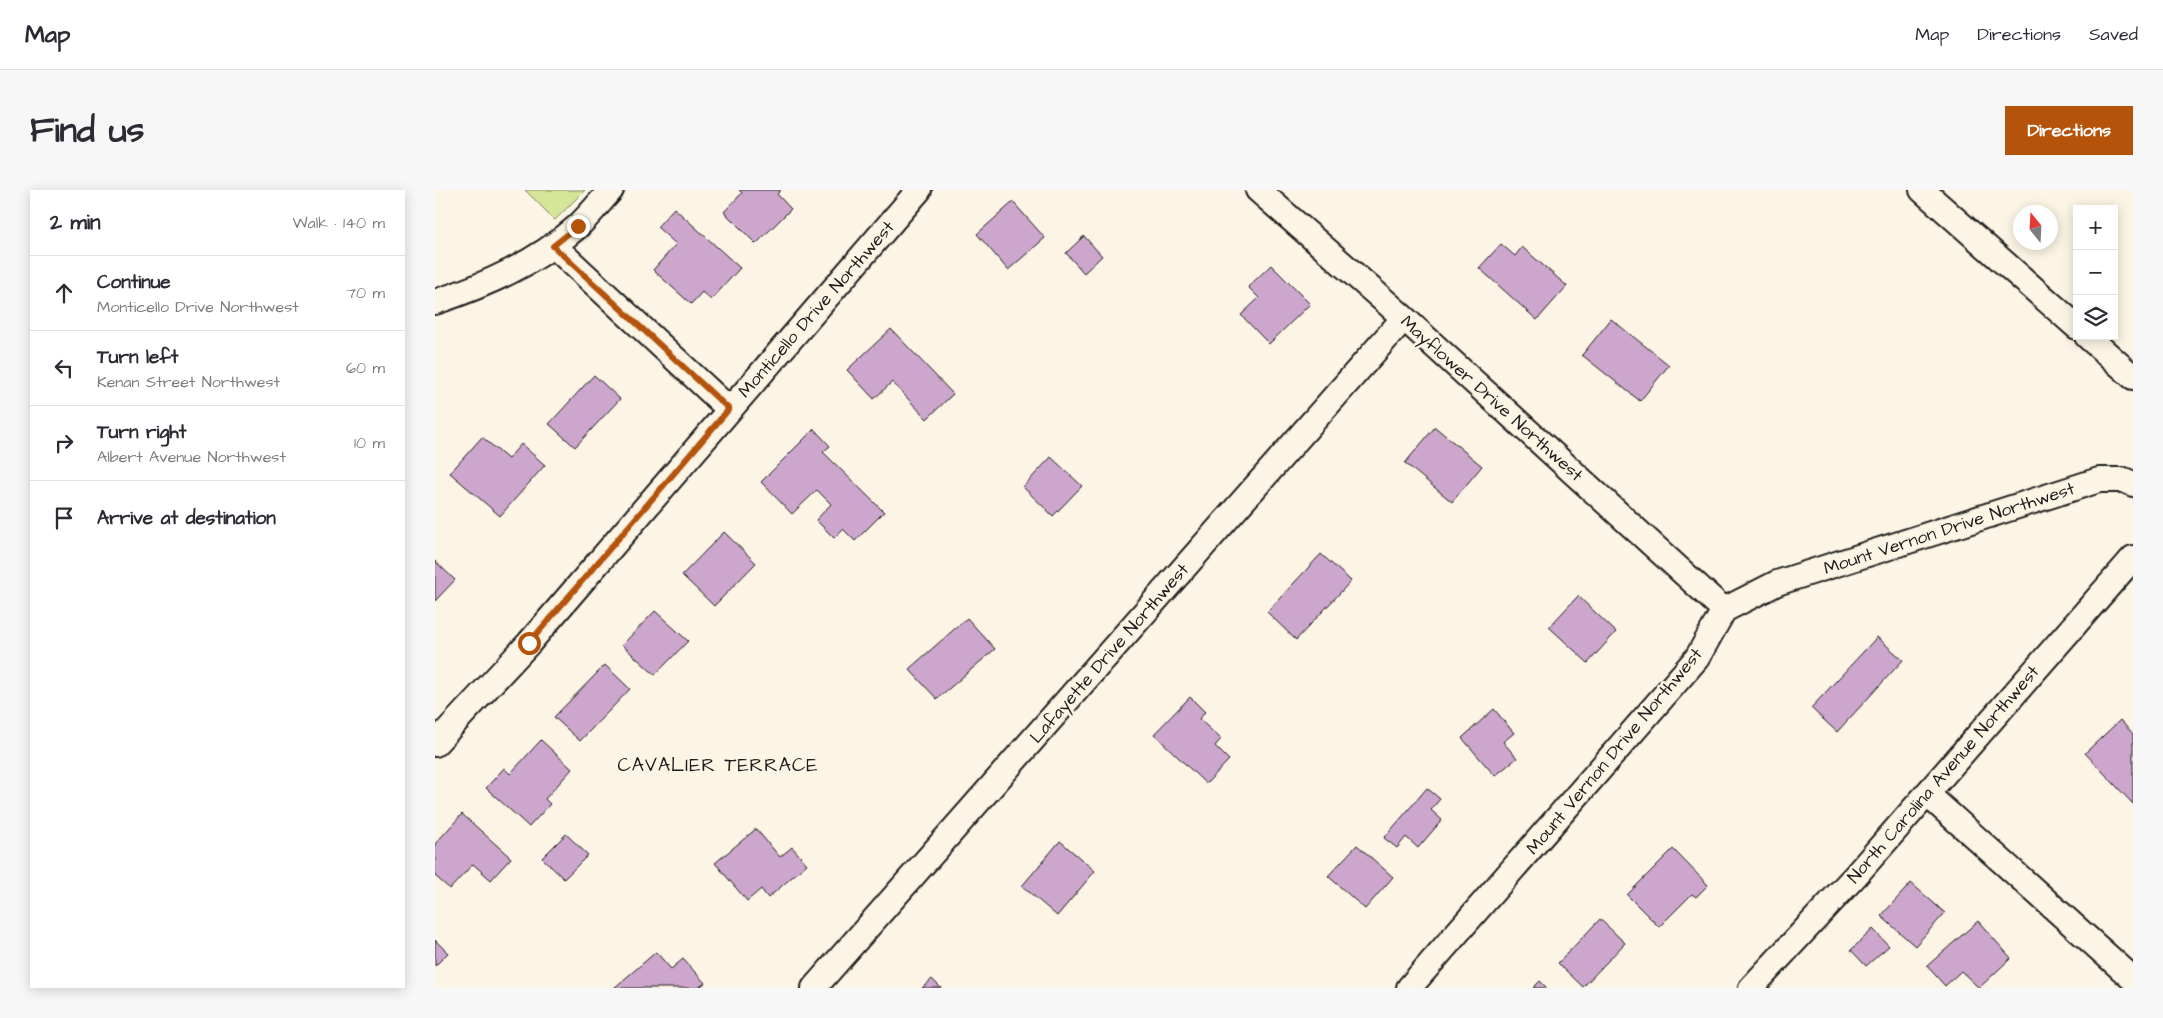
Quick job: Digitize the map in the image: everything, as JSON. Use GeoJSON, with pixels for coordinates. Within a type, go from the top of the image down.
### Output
{"type":"FeatureCollection","features":[{"type":"Feature","properties":{"kind":"street"},"geometry":{"type":"LineString","coordinates":[[435,302],[468,291],[526,264],[578,226],[611,190]]}},
{"type":"Feature","properties":{"kind":"street","name":"Monticello Drive Northwest"},"geometry":{"type":"LineString","coordinates":[[435,744],[529,643],[919,190]]}},
{"type":"Feature","properties":{"kind":"street","name":"Mayflower Drive Northwest"},"geometry":{"type":"LineString","coordinates":[[1258,190],[1404,318],[1724,610]]}},
{"type":"Feature","properties":{"kind":"street"},"geometry":{"type":"LineString","coordinates":[[1922,190],[2073,323]]}},
{"type":"Feature","properties":{"kind":"street"},"geometry":{"type":"LineString","coordinates":[[553,246],[729,409]]}},
{"type":"Feature","properties":{"kind":"street","name":"Lafayette Drive Northwest"},"geometry":{"type":"LineString","coordinates":[[814,988],[1404,318]]}},
{"type":"Feature","properties":{"kind":"street"},"geometry":{"type":"LineString","coordinates":[[2091,340],[2133,377]]}},
{"type":"Feature","properties":{"kind":"street","name":"Mount Vernon Drive Northwest"},"geometry":{"type":"LineString","coordinates":[[1409,988],[1697,658],[1724,610],[1777,582],[2099,480],[2124,480],[2133,484]]}},
{"type":"Feature","properties":{"kind":"street","name":"North Carolina Avenue Northwest"},"geometry":{"type":"LineString","coordinates":[[1751,988],[1856,875],[2133,558]]}},
{"type":"Feature","properties":{"kind":"street"},"geometry":{"type":"LineString","coordinates":[[1927,794],[2133,979]]}},
{"type":"Feature","properties":{"kind":"green space"},"geometry":{"type":"Polygon","coordinates":[[[525,190],[585,190],[555,220],[525,190]]]}},
{"type":"Feature","properties":{"kind":"building"},"geometry":{"type":"Polygon","coordinates":[[[739,190],[781,190],[777,194],[791,209],[756,244],[724,212],[742,193],[739,190]]]}},
{"type":"Feature","properties":{"kind":"building"},"geometry":{"type":"Polygon","coordinates":[[[1013,202],[1045,238],[1008,270],[977,234],[1013,202]]]}},
{"type":"Feature","properties":{"kind":"building"},"geometry":{"type":"Polygon","coordinates":[[[674,208],[740,268],[711,300],[702,292],[691,304],[653,270],[676,244],[657,227],[674,208]]]}},
{"type":"Feature","properties":{"kind":"building"},"geometry":{"type":"Polygon","coordinates":[[[1084,236],[1102,256],[1084,273],[1066,253],[1084,236]]]}},
{"type":"Feature","properties":{"kind":"building"},"geometry":{"type":"Polygon","coordinates":[[[1501,244],[1515,256],[1522,247],[1567,286],[1537,320],[1479,268],[1501,244]]]}},
{"type":"Feature","properties":{"kind":"building"},"geometry":{"type":"Polygon","coordinates":[[[1271,265],[1310,304],[1269,344],[1241,315],[1259,298],[1248,287],[1271,265]]]}},
{"type":"Feature","properties":{"kind":"building"},"geometry":{"type":"Polygon","coordinates":[[[1611,319],[1669,365],[1640,401],[1582,355],[1611,319]]]}},
{"type":"Feature","properties":{"kind":"building"},"geometry":{"type":"Polygon","coordinates":[[[891,329],[953,394],[927,419],[892,382],[874,399],[847,370],[891,329]]]}},
{"type":"Feature","properties":{"kind":"building"},"geometry":{"type":"Polygon","coordinates":[[[594,375],[620,399],[575,447],[549,424],[594,375]]]}},
{"type":"Feature","properties":{"kind":"building"},"geometry":{"type":"Polygon","coordinates":[[[1435,427],[1482,466],[1452,502],[1405,463],[1435,427]]]}},
{"type":"Feature","properties":{"kind":"building"},"geometry":{"type":"Polygon","coordinates":[[[814,429],[830,446],[823,452],[884,512],[855,541],[843,529],[834,538],[816,520],[831,504],[817,490],[792,514],[761,482],[814,429]]]}},
{"type":"Feature","properties":{"kind":"building"},"geometry":{"type":"Polygon","coordinates":[[[482,437],[508,459],[521,444],[545,465],[500,516],[450,473],[482,437]]]}},
{"type":"Feature","properties":{"kind":"building"},"geometry":{"type":"Polygon","coordinates":[[[1051,457],[1082,486],[1053,516],[1023,487],[1051,457]]]}},
{"type":"Feature","properties":{"kind":"building"},"geometry":{"type":"Polygon","coordinates":[[[724,532],[756,563],[714,606],[682,575],[724,532]]]}},
{"type":"Feature","properties":{"kind":"building"},"geometry":{"type":"Polygon","coordinates":[[[1321,554],[1351,581],[1296,640],[1267,612],[1321,554]]]}},
{"type":"Feature","properties":{"kind":"building"},"geometry":{"type":"Polygon","coordinates":[[[435,561],[455,580],[435,601],[435,561]]]}},
{"type":"Feature","properties":{"kind":"building"},"geometry":{"type":"Polygon","coordinates":[[[1578,596],[1616,632],[1588,663],[1549,627],[1578,596]]]}},
{"type":"Feature","properties":{"kind":"building"},"geometry":{"type":"Polygon","coordinates":[[[655,611],[688,641],[655,675],[622,645],[655,611]]]}},
{"type":"Feature","properties":{"kind":"building"},"geometry":{"type":"Polygon","coordinates":[[[967,618],[995,649],[937,699],[909,669],[967,618]]]}},
{"type":"Feature","properties":{"kind":"building"},"geometry":{"type":"Polygon","coordinates":[[[1877,637],[1903,660],[1837,732],[1811,708],[1877,637]]]}},
{"type":"Feature","properties":{"kind":"building"},"geometry":{"type":"Polygon","coordinates":[[[605,665],[630,689],[580,741],[554,717],[605,665]]]}},
{"type":"Feature","properties":{"kind":"building"},"geometry":{"type":"Polygon","coordinates":[[[1190,697],[1205,712],[1199,719],[1221,739],[1215,746],[1229,760],[1206,784],[1154,734],[1190,697]]]}},
{"type":"Feature","properties":{"kind":"building"},"geometry":{"type":"Polygon","coordinates":[[[1494,709],[1514,733],[1503,742],[1517,758],[1495,776],[1462,738],[1494,709]]]}},
{"type":"Feature","properties":{"kind":"building"},"geometry":{"type":"Polygon","coordinates":[[[2120,720],[2133,734],[2133,804],[2085,753],[2120,720]]]}},
{"type":"Feature","properties":{"kind":"building"},"geometry":{"type":"Polygon","coordinates":[[[541,740],[572,769],[545,799],[550,804],[529,827],[486,788],[504,768],[510,774],[541,740]]]}},
{"type":"Feature","properties":{"kind":"building"},"geometry":{"type":"Polygon","coordinates":[[[1427,788],[1440,799],[1431,810],[1442,820],[1418,848],[1406,837],[1397,848],[1384,838],[1427,788]]]}},
{"type":"Feature","properties":{"kind":"building"},"geometry":{"type":"Polygon","coordinates":[[[462,814],[511,858],[491,880],[473,864],[450,889],[435,876],[435,844],[462,814]]]}},
{"type":"Feature","properties":{"kind":"building"},"geometry":{"type":"Polygon","coordinates":[[[756,829],[780,857],[792,847],[807,864],[768,898],[761,889],[747,901],[715,863],[756,829]]]}},
{"type":"Feature","properties":{"kind":"building"},"geometry":{"type":"Polygon","coordinates":[[[566,834],[588,855],[564,879],[542,858],[566,834]]]}},
{"type":"Feature","properties":{"kind":"building"},"geometry":{"type":"Polygon","coordinates":[[[1060,841],[1095,871],[1057,916],[1022,886],[1060,841]]]}},
{"type":"Feature","properties":{"kind":"building"},"geometry":{"type":"Polygon","coordinates":[[[1357,845],[1393,877],[1365,909],[1328,876],[1357,845]]]}},
{"type":"Feature","properties":{"kind":"building"},"geometry":{"type":"Polygon","coordinates":[[[1673,849],[1708,885],[1696,897],[1692,894],[1659,927],[1627,895],[1673,849]]]}},
{"type":"Feature","properties":{"kind":"building"},"geometry":{"type":"Polygon","coordinates":[[[1911,883],[1945,913],[1915,946],[1881,916],[1911,883]]]}},
{"type":"Feature","properties":{"kind":"building"},"geometry":{"type":"Polygon","coordinates":[[[1600,919],[1625,943],[1583,987],[1558,963],[1600,919]]]}},
{"type":"Feature","properties":{"kind":"building"},"geometry":{"type":"Polygon","coordinates":[[[1978,921],[2011,958],[1979,988],[1961,971],[1945,986],[1927,966],[1978,921]]]}},
{"type":"Feature","properties":{"kind":"building"},"geometry":{"type":"Polygon","coordinates":[[[1873,929],[1889,946],[1866,966],[1851,950],[1873,929]]]}},
{"type":"Feature","properties":{"kind":"building"},"geometry":{"type":"Polygon","coordinates":[[[435,940],[448,953],[435,966],[435,940]]]}},
{"type":"Feature","properties":{"kind":"building"},"geometry":{"type":"Polygon","coordinates":[[[656,952],[671,969],[683,959],[705,983],[698,988],[614,988],[656,952]]]}},
{"type":"Feature","properties":{"kind":"building"},"geometry":{"type":"Polygon","coordinates":[[[932,979],[941,988],[922,988],[932,979]]]}},
{"type":"Feature","properties":{"kind":"building"},"geometry":{"type":"Polygon","coordinates":[[[1540,981],[1547,988],[1533,988],[1540,981]]]}},
{"type":"Feature","properties":{"kind":"district","name":"CAVALIER TERRACE"},"geometry":{"type":"Point","coordinates":[718,764]}},
{"type":"Feature","properties":{"kind":"route"},"geometry":{"type":"LineString","coordinates":[[529,643],[729,409],[553,246],[578,226]]}}]}
